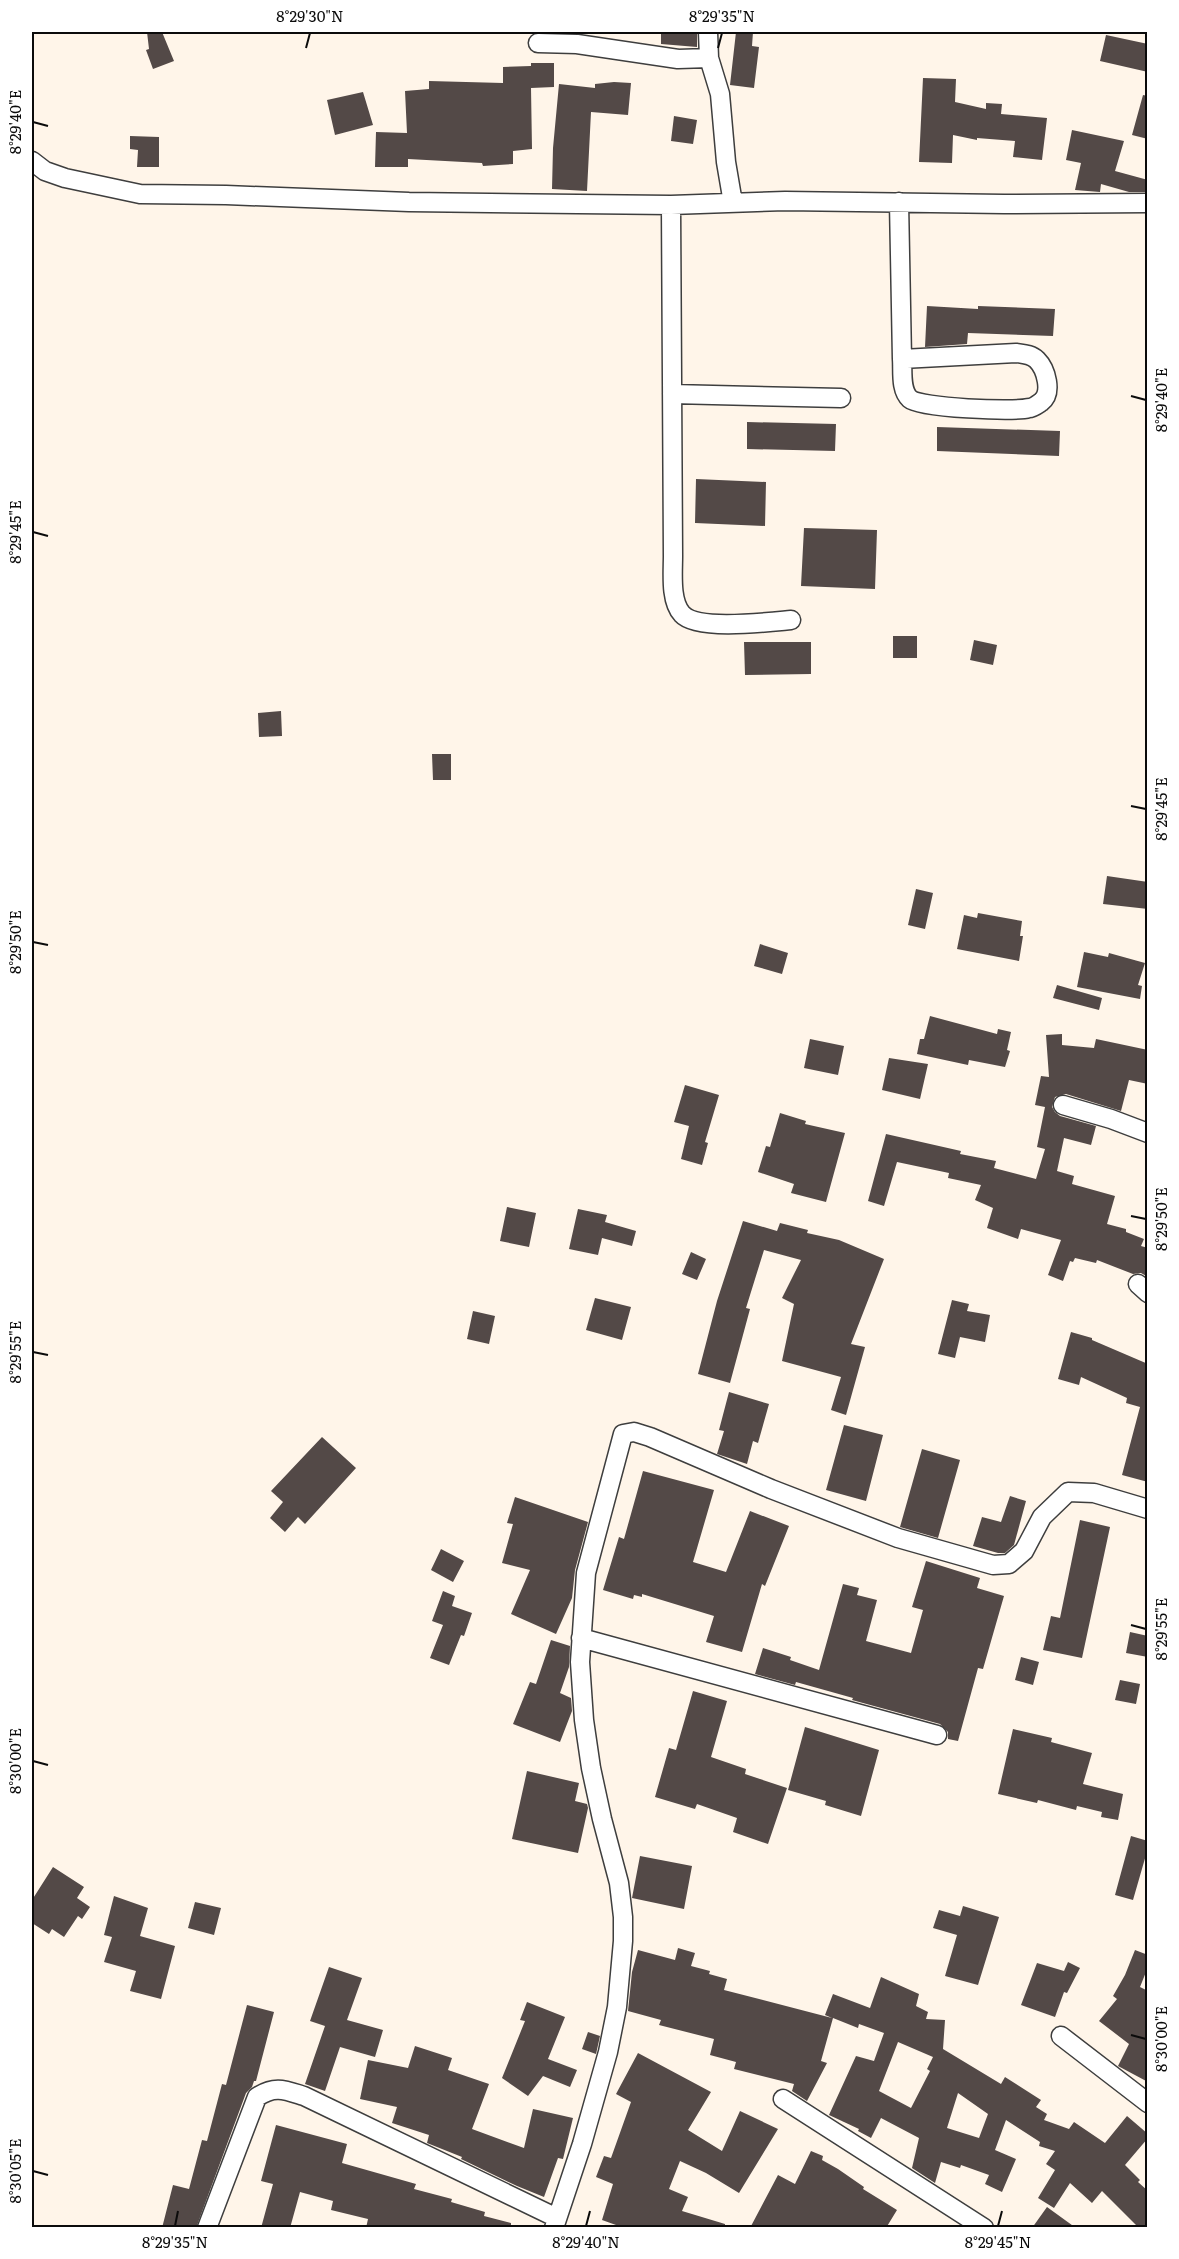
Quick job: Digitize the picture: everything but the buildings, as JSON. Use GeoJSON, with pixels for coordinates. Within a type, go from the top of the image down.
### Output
{"type":"FeatureCollection","features":[{"type":"Feature","properties":{"kind":"street"},"geometry":{"type":"LineString","coordinates":[[708,32],[710,58],[720,94],[726,162],[733,203]]}},
{"type":"Feature","properties":{"kind":"street"},"geometry":{"type":"LineString","coordinates":[[538,43],[577,45],[678,59],[710,58]]}},
{"type":"Feature","properties":{"kind":"street"},"geometry":{"type":"LineString","coordinates":[[32,161],[45,171],[65,178],[140,194],[409,202],[671,205],[785,201],[1148,203]]}},
{"type":"Feature","properties":{"kind":"street"},"geometry":{"type":"LineString","coordinates":[[899,202],[902,359],[905,392],[913,401],[919,403],[955,407],[1030,408],[1044,401],[1047,394],[1044,370],[1030,355],[1016,353],[902,359]]}},
{"type":"Feature","properties":{"kind":"street"},"geometry":{"type":"LineString","coordinates":[[671,205],[675,597],[681,614],[704,624],[791,620]]}},
{"type":"Feature","properties":{"kind":"street"},"geometry":{"type":"LineString","coordinates":[[672,394],[841,398]]}},
{"type":"Feature","properties":{"kind":"street"},"geometry":{"type":"LineString","coordinates":[[1063,1105],[1148,1133]]}},
{"type":"Feature","properties":{"kind":"street"},"geometry":{"type":"LineString","coordinates":[[207,2228],[257,2097],[268,2090],[283,2090],[304,2096],[555,2225],[582,2144],[608,2052],[616,2007],[623,1941],[619,1883],[602,1819],[584,1720],[581,1638],[586,1573],[623,1434],[634,1432],[668,1444],[771,1489],[898,1538],[993,1565],[1009,1564],[1024,1551],[1042,1517],[1068,1492],[1094,1493],[1148,1509]]}},
{"type":"Feature","properties":{"kind":"street"},"geometry":{"type":"LineString","coordinates":[[581,1638],[937,1735]]}},
{"type":"Feature","properties":{"kind":"street"},"geometry":{"type":"LineString","coordinates":[[1061,2036],[1148,2103]]}},
{"type":"Feature","properties":{"kind":"street"},"geometry":{"type":"LineString","coordinates":[[783,2098],[984,2228]]}}]}
